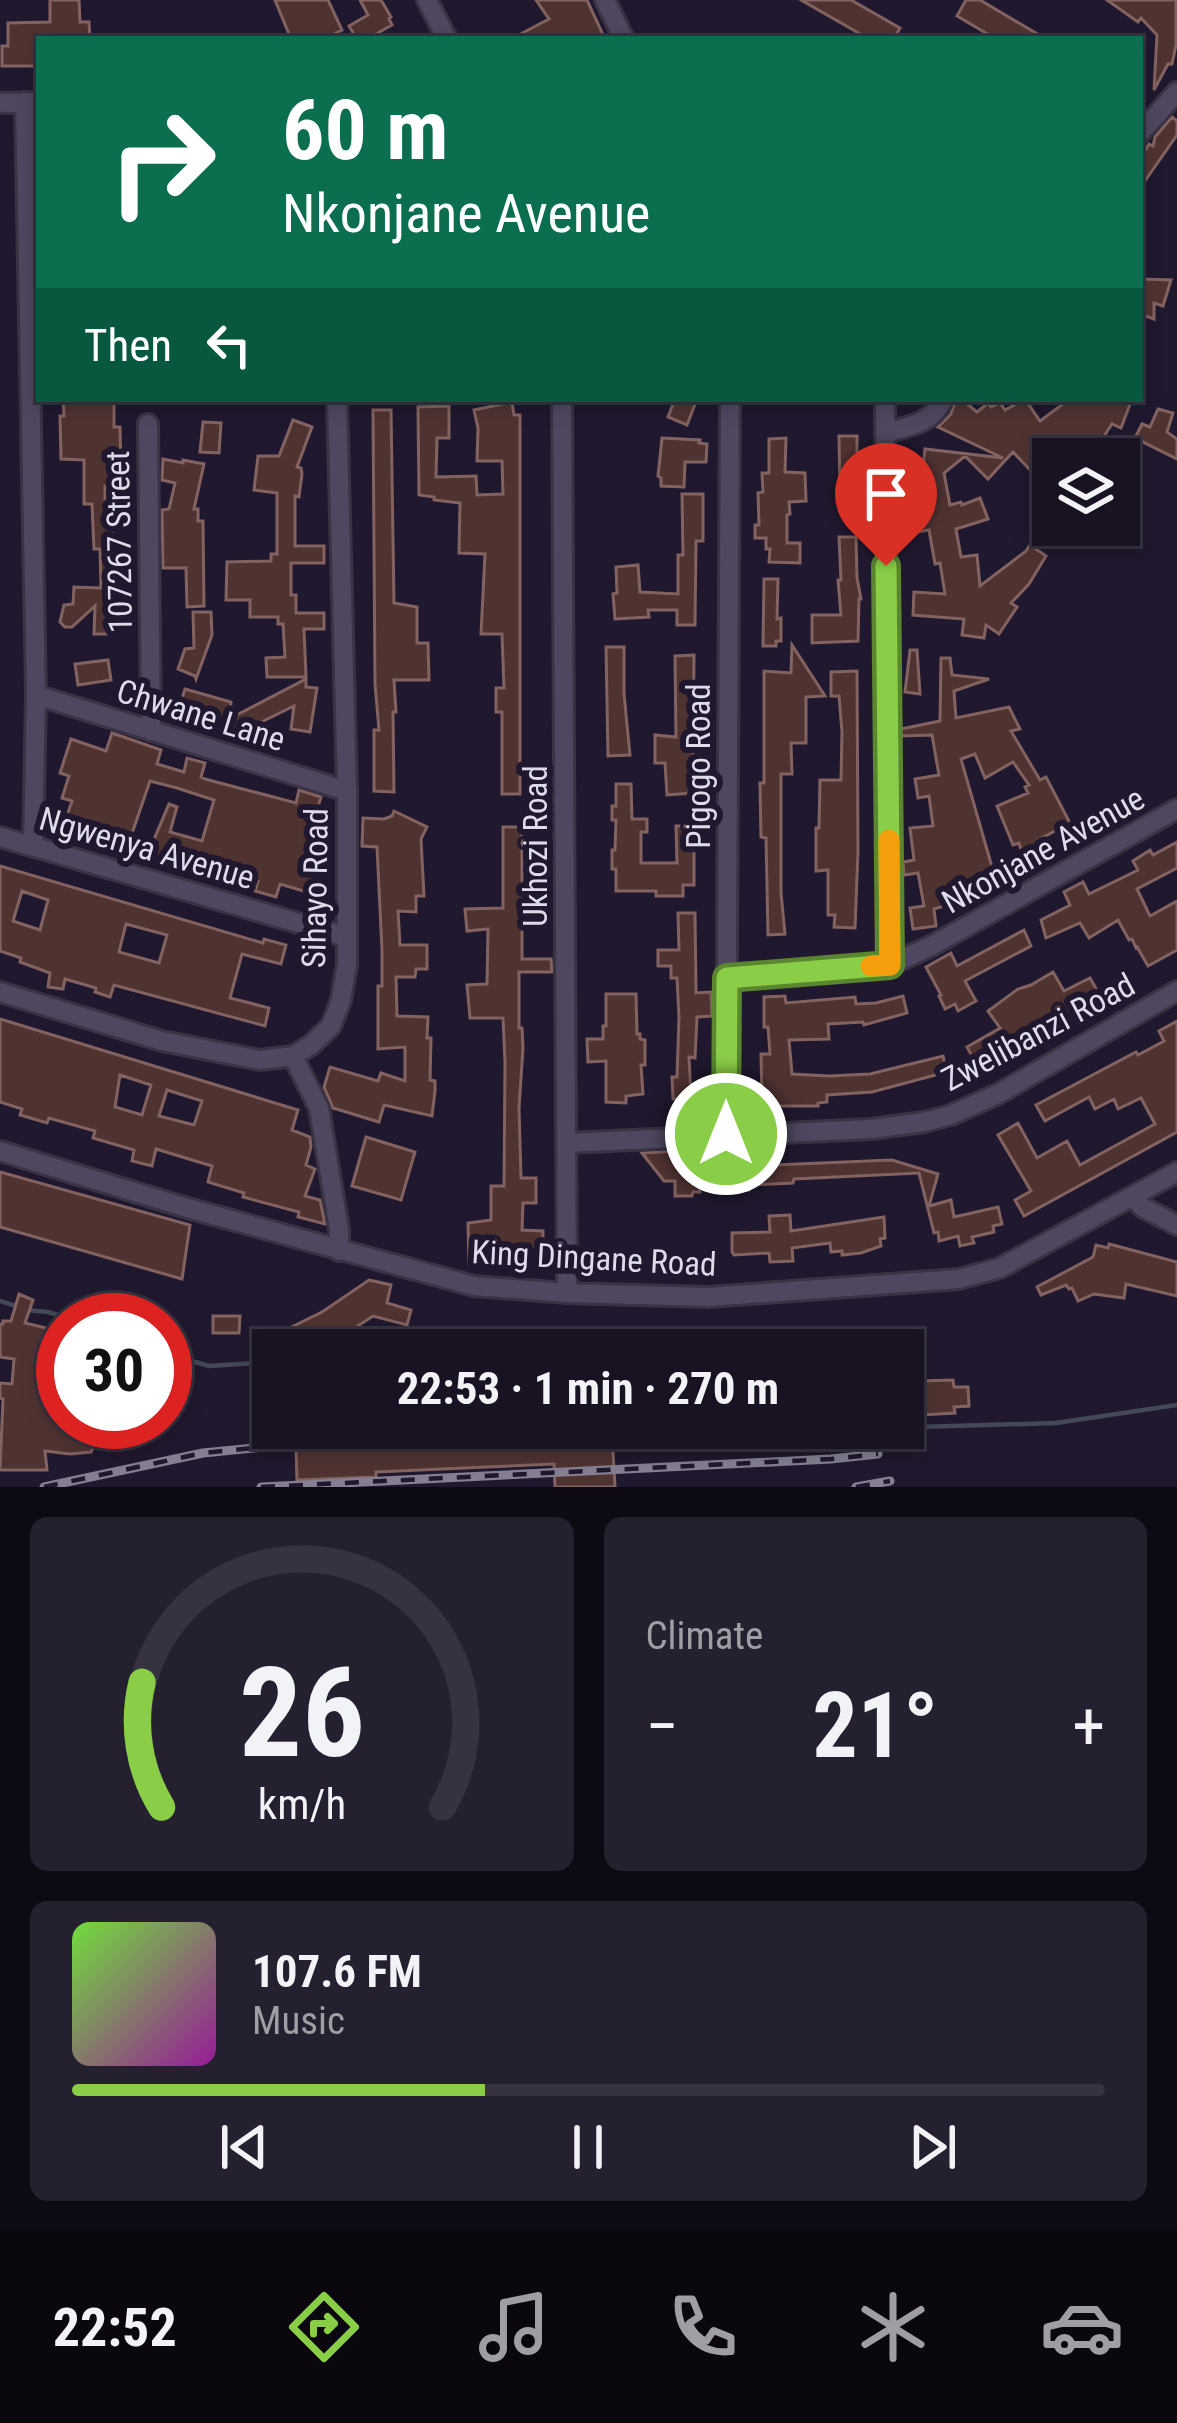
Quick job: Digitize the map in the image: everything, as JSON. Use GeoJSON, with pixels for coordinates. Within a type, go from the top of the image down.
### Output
{"type":"FeatureCollection","features":[{"type":"Feature","properties":{"kind":"street"},"geometry":{"type":"LineString","coordinates":[[427,0],[445,36]]}},
{"type":"Feature","properties":{"kind":"street"},"geometry":{"type":"LineString","coordinates":[[605,0],[623,36]]}},
{"type":"Feature","properties":{"kind":"street"},"geometry":{"type":"LineString","coordinates":[[1143,130],[1177,92]]}},
{"type":"Feature","properties":{"kind":"street"},"geometry":{"type":"LineString","coordinates":[[0,103],[32,102],[33,847]]}},
{"type":"Feature","properties":{"kind":"street","name":"Sihayo Road"},"geometry":{"type":"LineString","coordinates":[[293,1056],[331,1026],[347,964],[337,402]]}},
{"type":"Feature","properties":{"kind":"street","name":"Ukhozi Road"},"geometry":{"type":"LineString","coordinates":[[562,402],[567,1294]]}},
{"type":"Feature","properties":{"kind":"street","name":"Pigogo Road"},"geometry":{"type":"LineString","coordinates":[[726,1134],[730,402]]}},
{"type":"Feature","properties":{"kind":"street"},"geometry":{"type":"LineString","coordinates":[[885,402],[890,965]]}},
{"type":"Feature","properties":{"kind":"street"},"geometry":{"type":"LineString","coordinates":[[885,434],[918,424],[939,410],[942,402]]}},
{"type":"Feature","properties":{"kind":"street","name":"107267 Street"},"geometry":{"type":"LineString","coordinates":[[148,424],[151,730]]}},
{"type":"Feature","properties":{"kind":"street","name":"Chwane Lane"},"geometry":{"type":"LineString","coordinates":[[36,695],[347,791]]}},
{"type":"Feature","properties":{"kind":"street","name":"Nkonjane Avenue"},"geometry":{"type":"LineString","coordinates":[[727,978],[890,965],[1177,809]]}},
{"type":"Feature","properties":{"kind":"street","name":"Ngwenya Avenue"},"geometry":{"type":"LineString","coordinates":[[0,837],[346,937]]}},
{"type":"Feature","properties":{"kind":"street","name":"Zwelibanzi Road"},"geometry":{"type":"LineString","coordinates":[[567,1143],[871,1129],[924,1122],[998,1094],[1177,991]]}},
{"type":"Feature","properties":{"kind":"street"},"geometry":{"type":"LineString","coordinates":[[0,992],[162,1042],[260,1060],[293,1056],[319,1108],[339,1250]]}},
{"type":"Feature","properties":{"kind":"street","name":"King Dingane Road"},"geometry":{"type":"LineString","coordinates":[[0,1151],[474,1286],[567,1294],[708,1297],[959,1280],[1000,1268],[1177,1172]]}},
{"type":"Feature","properties":{"kind":"street"},"geometry":{"type":"LineString","coordinates":[[1133,1197],[1177,1226]]}},
{"type":"Feature","properties":{"kind":"building"},"geometry":{"type":"Polygon","coordinates":[[[50,0],[79,0],[80,22],[89,22],[90,36],[36,36],[36,66],[2,66],[8,23],[50,22],[50,0]]]}},
{"type":"Feature","properties":{"kind":"building"},"geometry":{"type":"Polygon","coordinates":[[[275,0],[328,0],[342,30],[330,36],[290,36],[275,0]]]}},
{"type":"Feature","properties":{"kind":"building"},"geometry":{"type":"Polygon","coordinates":[[[360,0],[381,0],[392,25],[372,36],[355,36],[349,26],[368,15],[360,0]]]}},
{"type":"Feature","properties":{"kind":"building"},"geometry":{"type":"Polygon","coordinates":[[[536,0],[587,0],[604,36],[517,36],[549,19],[536,0]]]}},
{"type":"Feature","properties":{"kind":"building"},"geometry":{"type":"Polygon","coordinates":[[[801,0],[851,0],[900,28],[896,36],[864,36],[801,0]]]}},
{"type":"Feature","properties":{"kind":"building"},"geometry":{"type":"Polygon","coordinates":[[[966,0],[980,0],[1041,36],[991,36],[957,16],[966,0]]]}},
{"type":"Feature","properties":{"kind":"building"},"geometry":{"type":"Polygon","coordinates":[[[1107,0],[1176,0],[1172,64],[1154,90],[1157,35],[1141,18],[1138,22],[1107,0]]]}},
{"type":"Feature","properties":{"kind":"building"},"geometry":{"type":"Polygon","coordinates":[[[1172,117],[1177,121],[1177,135],[1143,184],[1143,155],[1172,117]]]}},
{"type":"Feature","properties":{"kind":"building"},"geometry":{"type":"Polygon","coordinates":[[[1143,279],[1171,280],[1163,306],[1154,303],[1154,319],[1143,315],[1143,279]]]}},
{"type":"Feature","properties":{"kind":"building"},"geometry":{"type":"Polygon","coordinates":[[[63,402],[114,402],[114,427],[120,427],[121,473],[110,473],[110,486],[105,486],[105,518],[112,518],[114,558],[130,558],[130,591],[115,592],[114,634],[94,634],[95,606],[72,627],[60,622],[64,605],[73,604],[74,587],[101,588],[92,504],[84,504],[84,460],[61,459],[60,416],[64,416],[63,402]]]}},
{"type":"Feature","properties":{"kind":"building"},"geometry":{"type":"Polygon","coordinates":[[[512,402],[514,415],[520,415],[520,794],[502,794],[502,712],[496,712],[496,688],[504,688],[502,634],[481,634],[485,554],[459,553],[460,503],[419,495],[418,407],[449,406],[449,438],[437,438],[436,477],[476,476],[477,495],[503,494],[502,461],[477,461],[474,410],[512,402]]]}},
{"type":"Feature","properties":{"kind":"building"},"geometry":{"type":"Polygon","coordinates":[[[674,402],[696,402],[687,425],[668,417],[674,402]]]}},
{"type":"Feature","properties":{"kind":"building"},"geometry":{"type":"Polygon","coordinates":[[[955,402],[965,402],[977,412],[988,403],[991,407],[1000,403],[1005,410],[1027,402],[1040,421],[1061,402],[1131,402],[1121,428],[1112,424],[1103,438],[1032,438],[1032,472],[1013,452],[988,479],[965,456],[944,473],[950,505],[980,498],[988,519],[956,529],[961,557],[977,555],[980,586],[1030,545],[1046,556],[1011,603],[1017,607],[999,634],[986,625],[984,638],[962,635],[964,619],[913,615],[914,592],[945,594],[929,530],[917,532],[915,522],[906,524],[899,479],[922,475],[925,449],[1003,458],[938,427],[955,402]]]}},
{"type":"Feature","properties":{"kind":"building"},"geometry":{"type":"Polygon","coordinates":[[[1158,409],[1173,413],[1167,432],[1177,439],[1177,459],[1135,438],[1142,424],[1150,427],[1158,409]]]}},
{"type":"Feature","properties":{"kind":"building"},"geometry":{"type":"Polygon","coordinates":[[[373,410],[391,410],[394,603],[417,607],[417,643],[428,643],[429,680],[394,680],[394,792],[374,791],[374,730],[379,730],[373,410]]]}},
{"type":"Feature","properties":{"kind":"building"},"geometry":{"type":"Polygon","coordinates":[[[293,420],[312,427],[297,467],[302,474],[299,497],[295,496],[295,546],[324,546],[324,563],[291,563],[291,595],[296,595],[296,613],[324,613],[324,629],[304,629],[306,677],[267,677],[266,658],[285,657],[283,624],[278,624],[278,617],[250,617],[250,600],[226,600],[227,562],[271,561],[271,554],[277,554],[277,493],[254,490],[258,456],[279,456],[293,420]]]}},
{"type":"Feature","properties":{"kind":"building"},"geometry":{"type":"Polygon","coordinates":[[[203,422],[221,423],[219,453],[200,452],[203,422]]]}},
{"type":"Feature","properties":{"kind":"building"},"geometry":{"type":"Polygon","coordinates":[[[839,436],[857,436],[857,500],[840,501],[839,436]]]}},
{"type":"Feature","properties":{"kind":"building"},"geometry":{"type":"Polygon","coordinates":[[[662,438],[707,444],[706,462],[685,462],[684,487],[661,486],[662,438]]]}},
{"type":"Feature","properties":{"kind":"building"},"geometry":{"type":"Polygon","coordinates":[[[786,438],[785,472],[805,473],[806,501],[789,502],[787,515],[787,543],[800,543],[800,563],[769,562],[766,538],[755,538],[762,473],[769,473],[769,439],[786,438]]]}},
{"type":"Feature","properties":{"kind":"building"},"geometry":{"type":"Polygon","coordinates":[[[163,459],[204,464],[194,509],[198,509],[198,521],[203,521],[204,606],[187,607],[186,568],[163,568],[162,510],[169,509],[175,483],[162,480],[163,459]]]}},
{"type":"Feature","properties":{"kind":"building"},"geometry":{"type":"Polygon","coordinates":[[[682,494],[703,494],[703,541],[696,541],[695,625],[677,625],[677,610],[648,610],[649,617],[615,619],[616,567],[638,565],[640,592],[678,594],[682,494]]]}},
{"type":"Feature","properties":{"kind":"building"},"geometry":{"type":"Polygon","coordinates":[[[839,537],[856,537],[861,599],[858,641],[812,643],[812,615],[841,615],[839,537]]]}},
{"type":"Feature","properties":{"kind":"building"},"geometry":{"type":"Polygon","coordinates":[[[764,579],[778,579],[781,641],[776,646],[763,646],[764,579]]]}},
{"type":"Feature","properties":{"kind":"building"},"geometry":{"type":"Polygon","coordinates":[[[193,612],[211,612],[212,635],[196,679],[178,669],[185,649],[194,648],[193,612]]]}},
{"type":"Feature","properties":{"kind":"building"},"geometry":{"type":"Polygon","coordinates":[[[792,645],[825,696],[806,697],[806,743],[791,743],[792,774],[781,774],[785,934],[768,935],[760,783],[764,783],[764,671],[791,673],[792,645]]]}},
{"type":"Feature","properties":{"kind":"building"},"geometry":{"type":"Polygon","coordinates":[[[606,647],[624,647],[630,755],[608,756],[606,647]]]}},
{"type":"Feature","properties":{"kind":"building"},"geometry":{"type":"Polygon","coordinates":[[[910,650],[917,650],[920,694],[905,692],[910,650]]]}},
{"type":"Feature","properties":{"kind":"building"},"geometry":{"type":"Polygon","coordinates":[[[694,655],[693,793],[667,795],[665,763],[655,763],[655,735],[676,737],[675,656],[694,655]]]}},
{"type":"Feature","properties":{"kind":"building"},"geometry":{"type":"Polygon","coordinates":[[[941,658],[950,658],[952,675],[989,679],[954,691],[956,718],[1009,707],[1020,729],[1011,731],[1040,780],[1046,777],[1070,823],[1038,840],[1045,867],[1027,872],[1019,843],[1013,845],[997,806],[1028,793],[1025,787],[1029,785],[1013,762],[985,778],[975,754],[961,759],[992,867],[1004,885],[934,909],[936,926],[913,929],[910,908],[924,906],[918,873],[904,875],[903,862],[914,860],[910,828],[933,826],[929,796],[918,798],[915,779],[939,775],[932,735],[901,736],[901,729],[940,721],[941,658]]]}},
{"type":"Feature","properties":{"kind":"building"},"geometry":{"type":"Polygon","coordinates":[[[108,660],[111,680],[78,685],[75,664],[108,660]]]}},
{"type":"Feature","properties":{"kind":"building"},"geometry":{"type":"Polygon","coordinates":[[[857,671],[855,928],[834,927],[835,915],[828,915],[828,870],[816,871],[820,780],[841,780],[839,696],[831,696],[831,672],[857,671]]]}},
{"type":"Feature","properties":{"kind":"building"},"geometry":{"type":"Polygon","coordinates":[[[306,679],[306,687],[317,688],[310,732],[291,729],[294,706],[231,734],[231,718],[306,679]]]}},
{"type":"Feature","properties":{"kind":"building"},"geometry":{"type":"Polygon","coordinates":[[[185,689],[231,702],[229,723],[179,708],[185,689]]]}},
{"type":"Feature","properties":{"kind":"building"},"geometry":{"type":"Polygon","coordinates":[[[112,733],[161,750],[157,764],[184,772],[187,758],[205,763],[201,777],[205,779],[296,803],[299,790],[321,797],[317,810],[332,814],[314,894],[280,884],[276,897],[255,891],[255,876],[200,862],[197,874],[147,856],[169,804],[177,807],[170,832],[202,841],[214,800],[177,788],[150,781],[127,848],[65,821],[72,801],[62,798],[69,776],[60,773],[71,739],[106,751],[112,733]]]}},
{"type":"Feature","properties":{"kind":"building"},"geometry":{"type":"Polygon","coordinates":[[[616,784],[631,784],[632,819],[647,819],[647,832],[641,832],[641,863],[677,863],[676,826],[694,826],[694,885],[683,885],[683,896],[616,891],[612,806],[616,806],[616,784]]]}},
{"type":"Feature","properties":{"kind":"building"},"geometry":{"type":"Polygon","coordinates":[[[394,811],[427,827],[421,839],[424,896],[416,896],[416,912],[398,911],[400,945],[427,945],[427,969],[416,969],[415,977],[396,977],[397,1016],[428,1017],[430,1080],[435,1081],[435,1091],[432,1116],[384,1105],[379,1122],[333,1108],[324,1087],[330,1067],[378,1081],[381,1073],[405,1081],[405,1047],[378,1049],[382,950],[377,847],[362,846],[363,818],[384,819],[394,811]]]}},
{"type":"Feature","properties":{"kind":"building"},"geometry":{"type":"Polygon","coordinates":[[[503,827],[522,827],[522,959],[551,959],[552,972],[519,972],[521,1178],[536,1178],[536,1203],[523,1203],[522,1230],[543,1231],[543,1247],[531,1247],[526,1270],[469,1264],[468,1223],[491,1220],[491,1186],[504,1186],[505,1062],[503,1018],[470,1018],[467,985],[487,984],[488,929],[467,931],[465,909],[503,908],[503,827]]]}},
{"type":"Feature","properties":{"kind":"building"},"geometry":{"type":"Polygon","coordinates":[[[1177,842],[1177,868],[1137,889],[1150,916],[1177,901],[1177,950],[1148,966],[1118,920],[1089,938],[1080,923],[1046,938],[1041,920],[1070,905],[1064,892],[1083,882],[1089,894],[1138,870],[1133,861],[1150,850],[1153,855],[1177,842]]]}},
{"type":"Feature","properties":{"kind":"building"},"geometry":{"type":"Polygon","coordinates":[[[0,866],[263,943],[264,939],[286,945],[281,964],[242,954],[230,998],[269,1008],[265,1026],[114,985],[110,997],[65,979],[63,989],[48,987],[50,973],[0,951],[0,866]],[[22,891],[13,921],[40,930],[48,900],[22,891]],[[126,924],[119,952],[159,963],[167,935],[126,924]]]}},
{"type":"Feature","properties":{"kind":"building"},"geometry":{"type":"Polygon","coordinates":[[[678,913],[695,913],[696,993],[711,992],[712,1016],[697,1017],[695,1058],[689,1057],[691,1098],[673,1099],[677,978],[671,978],[671,966],[658,966],[658,950],[679,950],[678,913]]]}},
{"type":"Feature","properties":{"kind":"building"},"geometry":{"type":"Polygon","coordinates":[[[1024,930],[1031,946],[965,981],[976,1001],[958,1011],[955,1004],[945,1009],[926,967],[951,953],[957,966],[1024,930]]]}},
{"type":"Feature","properties":{"kind":"building"},"geometry":{"type":"Polygon","coordinates":[[[1053,972],[1064,991],[1090,978],[1099,994],[976,1063],[967,1047],[1000,1028],[988,1011],[1053,972]]]}},
{"type":"Feature","properties":{"kind":"building"},"geometry":{"type":"Polygon","coordinates":[[[606,994],[636,994],[637,1034],[645,1040],[643,1094],[626,1096],[626,1103],[606,1102],[606,1061],[588,1062],[587,1039],[603,1039],[606,994]]]}},
{"type":"Feature","properties":{"kind":"building"},"geometry":{"type":"Polygon","coordinates":[[[785,996],[786,1003],[855,997],[856,1004],[903,996],[907,1013],[864,1025],[828,1024],[829,1039],[789,1040],[792,1074],[870,1074],[943,1056],[947,1072],[872,1092],[827,1095],[827,1102],[818,1106],[766,1106],[761,1054],[770,1054],[764,997],[785,996]]]}},
{"type":"Feature","properties":{"kind":"building"},"geometry":{"type":"Polygon","coordinates":[[[0,1019],[298,1110],[292,1130],[310,1137],[306,1165],[315,1169],[305,1196],[320,1200],[325,1224],[208,1182],[212,1166],[156,1149],[152,1166],[132,1161],[134,1150],[93,1138],[95,1131],[20,1115],[22,1109],[0,1102],[0,1019]],[[120,1075],[115,1107],[142,1115],[151,1085],[120,1075]],[[167,1090],[159,1116],[194,1125],[202,1101],[167,1090]]]}},
{"type":"Feature","properties":{"kind":"building"},"geometry":{"type":"Polygon","coordinates":[[[1177,1021],[1177,1132],[1024,1216],[1015,1200],[1031,1191],[998,1135],[1018,1123],[1037,1158],[1067,1141],[1080,1165],[1155,1124],[1141,1098],[1118,1109],[1114,1099],[1095,1109],[1089,1097],[1045,1121],[1036,1105],[1164,1041],[1159,1031],[1177,1021]]]}},
{"type":"Feature","properties":{"kind":"building"},"geometry":{"type":"Polygon","coordinates":[[[366,1137],[415,1152],[401,1200],[352,1186],[366,1137]]]}},
{"type":"Feature","properties":{"kind":"building"},"geometry":{"type":"Polygon","coordinates":[[[748,1148],[748,1166],[892,1160],[938,1174],[929,1206],[951,1200],[954,1217],[998,1207],[1002,1224],[993,1226],[994,1232],[972,1237],[974,1243],[960,1246],[958,1236],[939,1241],[919,1173],[794,1179],[793,1183],[749,1185],[749,1190],[736,1190],[736,1185],[700,1186],[700,1192],[692,1196],[675,1196],[675,1181],[664,1181],[642,1153],[676,1151],[676,1155],[700,1155],[700,1168],[736,1167],[735,1149],[748,1148]]]}},
{"type":"Feature","properties":{"kind":"building"},"geometry":{"type":"Polygon","coordinates":[[[0,1172],[190,1225],[182,1279],[0,1227],[0,1172]]]}},
{"type":"Feature","properties":{"kind":"building"},"geometry":{"type":"Polygon","coordinates":[[[790,1215],[791,1231],[884,1217],[885,1238],[880,1239],[881,1246],[861,1253],[831,1252],[830,1243],[792,1248],[793,1261],[770,1262],[769,1253],[734,1255],[732,1233],[770,1232],[769,1216],[790,1215]]]}},
{"type":"Feature","properties":{"kind":"building"},"geometry":{"type":"Polygon","coordinates":[[[1109,1244],[1177,1262],[1177,1296],[1126,1284],[1124,1298],[1094,1294],[1078,1301],[1066,1285],[1041,1295],[1037,1287],[1093,1257],[1096,1245],[1108,1248],[1109,1244]]]}},
{"type":"Feature","properties":{"kind":"building"},"geometry":{"type":"Polygon","coordinates":[[[369,1280],[391,1285],[387,1303],[411,1310],[407,1325],[373,1316],[353,1329],[287,1329],[369,1280]]]}},
{"type":"Feature","properties":{"kind":"building"},"geometry":{"type":"Polygon","coordinates":[[[19,1294],[33,1300],[25,1323],[36,1326],[36,1449],[91,1452],[45,1451],[47,1470],[0,1470],[0,1383],[12,1384],[14,1359],[0,1357],[0,1324],[11,1321],[19,1294]]]}},
{"type":"Feature","properties":{"kind":"building"},"geometry":{"type":"Polygon","coordinates":[[[213,1316],[240,1316],[239,1333],[213,1333],[213,1316]]]}},
{"type":"Feature","properties":{"kind":"building"},"geometry":{"type":"Polygon","coordinates":[[[953,1380],[954,1387],[968,1387],[969,1406],[954,1407],[955,1413],[924,1415],[924,1381],[953,1380]]]}},
{"type":"Feature","properties":{"kind":"building"},"geometry":{"type":"Polygon","coordinates":[[[296,1449],[613,1449],[615,1487],[555,1487],[554,1464],[297,1480],[296,1449]]]}},
{"type":"Feature","properties":{"kind":"waterway"},"geometry":{"type":"LineString","coordinates":[[0,1301],[16,1306]]}},
{"type":"Feature","properties":{"kind":"waterway"},"geometry":{"type":"LineString","coordinates":[[26,1310],[36,1311]]}},
{"type":"Feature","properties":{"kind":"waterway"},"geometry":{"type":"LineString","coordinates":[[192,1361],[209,1366],[252,1363]]}},
{"type":"Feature","properties":{"kind":"waterway"},"geometry":{"type":"LineString","coordinates":[[924,1427],[1056,1423],[1177,1405]]}},
{"type":"Feature","properties":{"kind":"railway"},"geometry":{"type":"LineString","coordinates":[[44,1487],[203,1453],[252,1448]]}},
{"type":"Feature","properties":{"kind":"railway"},"geometry":{"type":"LineString","coordinates":[[261,1487],[878,1454]]}},
{"type":"Feature","properties":{"kind":"railway"},"geometry":{"type":"LineString","coordinates":[[856,1487],[890,1481]]}},
{"type":"Feature","properties":{"kind":"slow traffic"},"geometry":{"type":"LineString","coordinates":[[871,966],[890,965],[889,840]]}},
{"type":"Feature","properties":{"kind":"route"},"geometry":{"type":"LineString","coordinates":[[726,1134],[727,978],[890,965],[886,566]]}}]}
